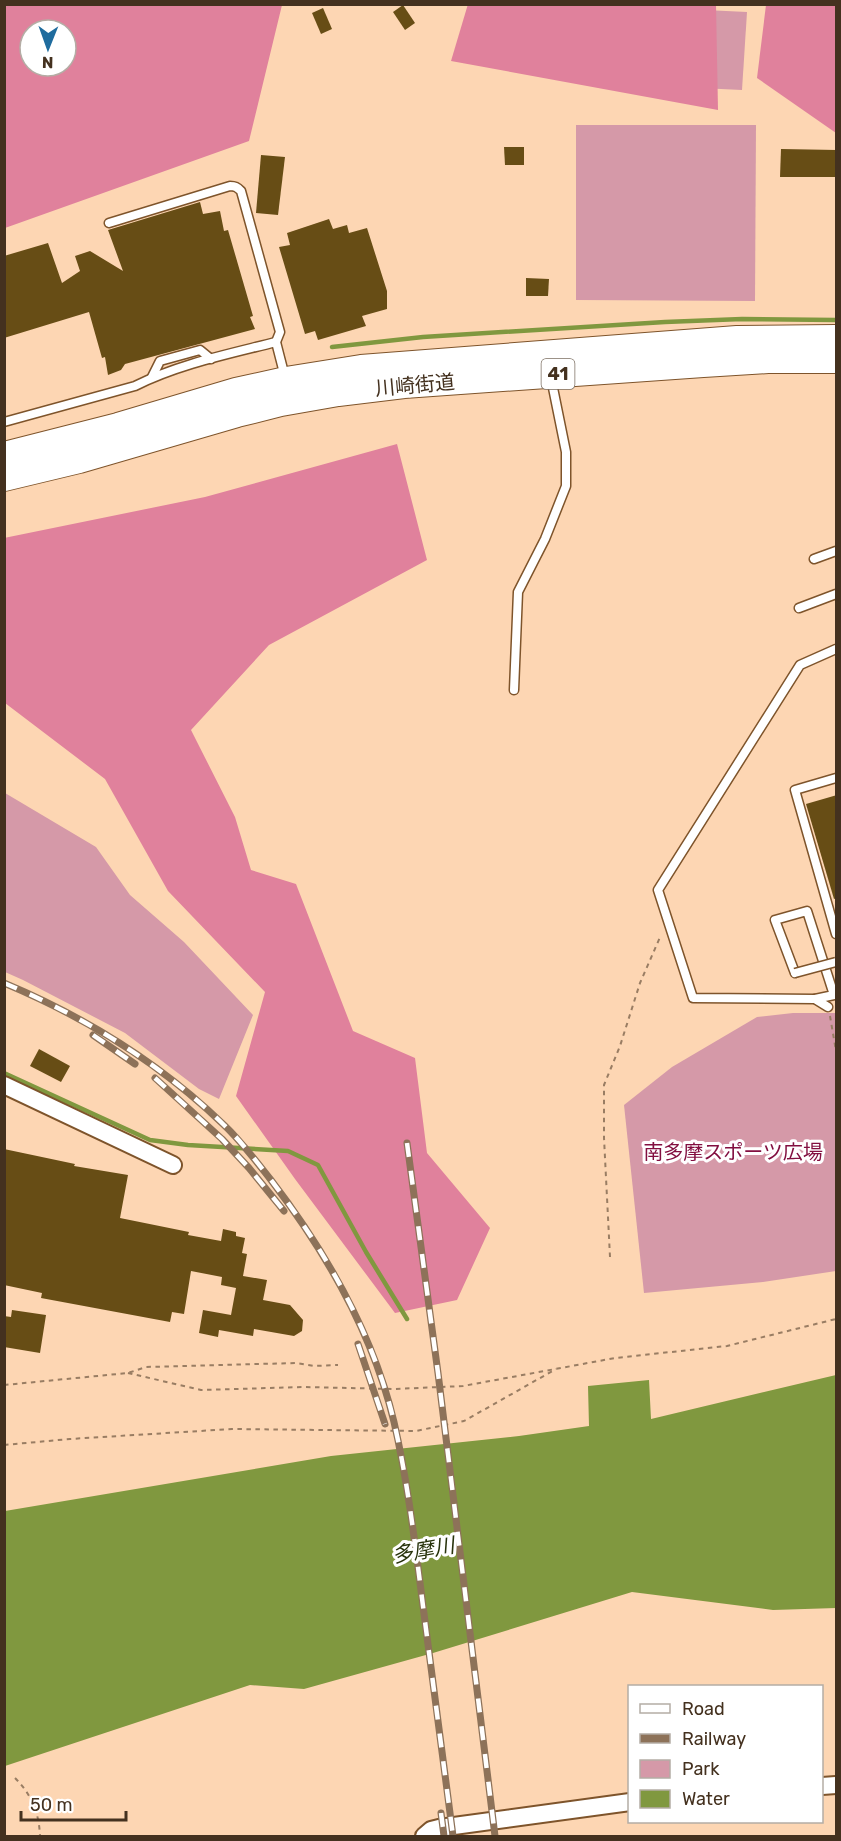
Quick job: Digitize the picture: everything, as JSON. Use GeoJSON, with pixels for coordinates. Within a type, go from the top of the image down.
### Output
{"type":"FeatureCollection","features":[{"type":"Feature","properties":{"kind":"main road","name":"川崎街道"},"geometry":{"type":"LineString","coordinates":[[549,364],[737,339],[837,338]]}},
{"type":"Feature","properties":{"kind":"main road","name":"川崎街道"},"geometry":{"type":"LineString","coordinates":[[4,478],[79,460],[227,417],[283,392],[394,364],[837,360]]}},
{"type":"Feature","properties":{"kind":"main road","name":"川崎街道"},"geometry":{"type":"LineString","coordinates":[[4,455],[118,426],[236,391],[283,392]]}},
{"type":"Feature","properties":{"kind":"street"},"geometry":{"type":"LineString","coordinates":[[4,1085],[173,1166]]}},
{"type":"Feature","properties":{"kind":"street"},"geometry":{"type":"LineString","coordinates":[[424,1836],[431,1830],[439,1828],[628,1802]]}},
{"type":"Feature","properties":{"kind":"lane"},"geometry":{"type":"LineString","coordinates":[[109,223],[230,186],[238,188],[241,191],[280,332],[276,342],[283,392]]}},
{"type":"Feature","properties":{"kind":"lane"},"geometry":{"type":"LineString","coordinates":[[4,422],[135,386],[152,377],[276,342]]}},
{"type":"Feature","properties":{"kind":"lane"},"geometry":{"type":"LineString","coordinates":[[152,377],[160,361],[200,350],[211,359]]}},
{"type":"Feature","properties":{"kind":"lane"},"geometry":{"type":"LineString","coordinates":[[514,690],[518,592],[545,538],[566,486],[566,452],[549,364]]}},
{"type":"Feature","properties":{"kind":"lane"},"geometry":{"type":"LineString","coordinates":[[814,559],[837,550]]}},
{"type":"Feature","properties":{"kind":"lane"},"geometry":{"type":"LineString","coordinates":[[799,608],[837,594]]}},
{"type":"Feature","properties":{"kind":"lane"},"geometry":{"type":"LineString","coordinates":[[837,649],[800,665],[658,890],[693,998],[815,999],[834,995],[807,910],[775,920],[795,973],[837,963]]}},
{"type":"Feature","properties":{"kind":"lane"},"geometry":{"type":"LineString","coordinates":[[837,778],[795,790],[837,934]]}},
{"type":"Feature","properties":{"kind":"lane"},"geometry":{"type":"LineString","coordinates":[[815,999],[828,1008]]}},
{"type":"Feature","properties":{"kind":"path"},"geometry":{"type":"LineString","coordinates":[[609,1257],[604,1086],[620,1046],[640,982],[668,920]]}},
{"type":"Feature","properties":{"kind":"path"},"geometry":{"type":"LineString","coordinates":[[828,1008],[837,1051]]}},
{"type":"Feature","properties":{"kind":"path"},"geometry":{"type":"LineString","coordinates":[[128,1373],[201,1390],[304,1387],[395,1389],[463,1386],[615,1358],[727,1346],[837,1318]]}},
{"type":"Feature","properties":{"kind":"path"},"geometry":{"type":"LineString","coordinates":[[4,1385],[128,1373],[146,1367],[296,1363],[314,1366],[339,1365]]}},
{"type":"Feature","properties":{"kind":"path"},"geometry":{"type":"LineString","coordinates":[[4,1445],[232,1429],[416,1431],[464,1421],[559,1368]]}},
{"type":"Feature","properties":{"kind":"path"},"geometry":{"type":"LineString","coordinates":[[15,1778],[25,1788],[33,1802],[39,1822],[40,1836]]}},
{"type":"Feature","properties":{"kind":"green space"},"geometry":{"type":"Polygon","coordinates":[[[705,10],[747,12],[742,90],[700,88],[705,10]]]}},
{"type":"Feature","properties":{"kind":"green space"},"geometry":{"type":"Polygon","coordinates":[[[576,125],[756,125],[755,301],[576,300],[576,125]]]}},
{"type":"Feature","properties":{"kind":"green space"},"geometry":{"type":"Polygon","coordinates":[[[5,793],[96,847],[130,895],[184,942],[253,1015],[219,1099],[199,1089],[125,1033],[5,972],[5,793]]]}},
{"type":"Feature","properties":{"kind":"green space","name":"南多摩スポーツ広場"},"geometry":{"type":"Polygon","coordinates":[[[793,1013],[836,1013],[836,1271],[763,1282],[644,1293],[624,1105],[672,1067],[757,1017],[793,1013]]]}},
{"type":"Feature","properties":{"kind":"shaded area"},"geometry":{"type":"Polygon","coordinates":[[[468,4],[716,5],[718,110],[451,61],[468,4]]]}},
{"type":"Feature","properties":{"kind":"shaded area"},"geometry":{"type":"Polygon","coordinates":[[[4,5],[282,5],[249,141],[5,228],[4,5]]]}},
{"type":"Feature","properties":{"kind":"shaded area"},"geometry":{"type":"Polygon","coordinates":[[[766,5],[836,5],[836,133],[757,78],[766,5]]]}},
{"type":"Feature","properties":{"kind":"shaded area"},"geometry":{"type":"Polygon","coordinates":[[[397,444],[427,560],[269,645],[191,730],[235,817],[251,870],[296,884],[353,1031],[415,1058],[427,1153],[490,1228],[457,1300],[395,1313],[236,1096],[265,992],[168,891],[105,779],[5,703],[4,538],[205,497],[397,444]]]}},
{"type":"Feature","properties":{"kind":"water","name":"多摩川"},"geometry":{"type":"Polygon","coordinates":[[[836,1375],[836,1608],[773,1610],[632,1592],[433,1653],[304,1689],[250,1685],[5,1766],[5,1511],[331,1456],[519,1436],[589,1426],[588,1386],[649,1380],[651,1419],[836,1375]]]}},
{"type":"Feature","properties":{"kind":"building"},"geometry":{"type":"Polygon","coordinates":[[[403,5],[415,23],[405,30],[393,12],[403,5]]]}},
{"type":"Feature","properties":{"kind":"building"},"geometry":{"type":"Polygon","coordinates":[[[323,8],[332,29],[321,34],[312,13],[323,8]]]}},
{"type":"Feature","properties":{"kind":"building"},"geometry":{"type":"Polygon","coordinates":[[[504,147],[524,147],[524,165],[505,165],[504,147]]]}},
{"type":"Feature","properties":{"kind":"building"},"geometry":{"type":"Polygon","coordinates":[[[781,149],[837,150],[837,177],[780,177],[781,149]]]}},
{"type":"Feature","properties":{"kind":"building"},"geometry":{"type":"Polygon","coordinates":[[[261,155],[285,157],[278,215],[256,213],[261,155]]]}},
{"type":"Feature","properties":{"kind":"building"},"geometry":{"type":"Polygon","coordinates":[[[200,202],[203,214],[220,211],[224,231],[228,230],[255,329],[125,364],[121,370],[108,375],[105,357],[102,358],[89,312],[4,338],[4,256],[48,243],[62,283],[80,271],[75,256],[90,251],[123,271],[108,230],[200,202]]]}},
{"type":"Feature","properties":{"kind":"building"},"geometry":{"type":"Polygon","coordinates":[[[329,219],[333,229],[347,225],[349,233],[367,228],[387,291],[387,309],[362,316],[366,326],[318,340],[315,331],[305,334],[279,247],[290,245],[287,233],[329,219]]]}},
{"type":"Feature","properties":{"kind":"building"},"geometry":{"type":"Polygon","coordinates":[[[526,278],[549,279],[548,296],[526,296],[526,278]]]}},
{"type":"Feature","properties":{"kind":"building"},"geometry":{"type":"Polygon","coordinates":[[[837,795],[837,898],[834,899],[806,804],[837,795]]]}},
{"type":"Feature","properties":{"kind":"building"},"geometry":{"type":"Polygon","coordinates":[[[39,1049],[70,1066],[61,1082],[30,1066],[39,1049]]]}},
{"type":"Feature","properties":{"kind":"building"},"geometry":{"type":"Polygon","coordinates":[[[4,1149],[75,1164],[74,1166],[128,1175],[120,1218],[221,1241],[223,1229],[236,1232],[236,1236],[245,1238],[242,1253],[247,1254],[243,1276],[267,1280],[263,1300],[290,1305],[303,1320],[302,1331],[294,1336],[254,1329],[253,1336],[219,1330],[218,1337],[199,1333],[203,1310],[231,1315],[236,1288],[221,1285],[222,1277],[191,1271],[184,1314],[172,1312],[170,1322],[41,1298],[42,1293],[4,1285],[4,1149]]]}},
{"type":"Feature","properties":{"kind":"building"},"geometry":{"type":"Polygon","coordinates":[[[12,1310],[46,1315],[40,1353],[4,1347],[4,1316],[11,1317],[12,1310]]]}},
{"type":"Feature","properties":{"kind":"waterway"},"geometry":{"type":"LineString","coordinates":[[332,347],[423,337],[665,322],[742,319],[836,320]]}},
{"type":"Feature","properties":{"kind":"waterway"},"geometry":{"type":"LineString","coordinates":[[4,1073],[150,1140],[188,1145],[288,1151],[318,1165],[366,1252],[407,1319]]}},
{"type":"Feature","properties":{"kind":"railway"},"geometry":{"type":"LineString","coordinates":[[4,983],[64,1011],[121,1044],[200,1103],[248,1151],[271,1180],[329,1265],[345,1295],[374,1357],[385,1389],[399,1445],[414,1537],[453,1836]]}},
{"type":"Feature","properties":{"kind":"railway"},"geometry":{"type":"LineString","coordinates":[[93,1035],[135,1064]]}},
{"type":"Feature","properties":{"kind":"railway"},"geometry":{"type":"LineString","coordinates":[[155,1078],[222,1139],[284,1211]]}},
{"type":"Feature","properties":{"kind":"railway"},"geometry":{"type":"LineString","coordinates":[[407,1143],[495,1836]]}},
{"type":"Feature","properties":{"kind":"railway"},"geometry":{"type":"LineString","coordinates":[[358,1344],[385,1424]]}},
{"type":"Feature","properties":{"kind":"railway"},"geometry":{"type":"LineString","coordinates":[[441,1813],[444,1836]]}}]}
